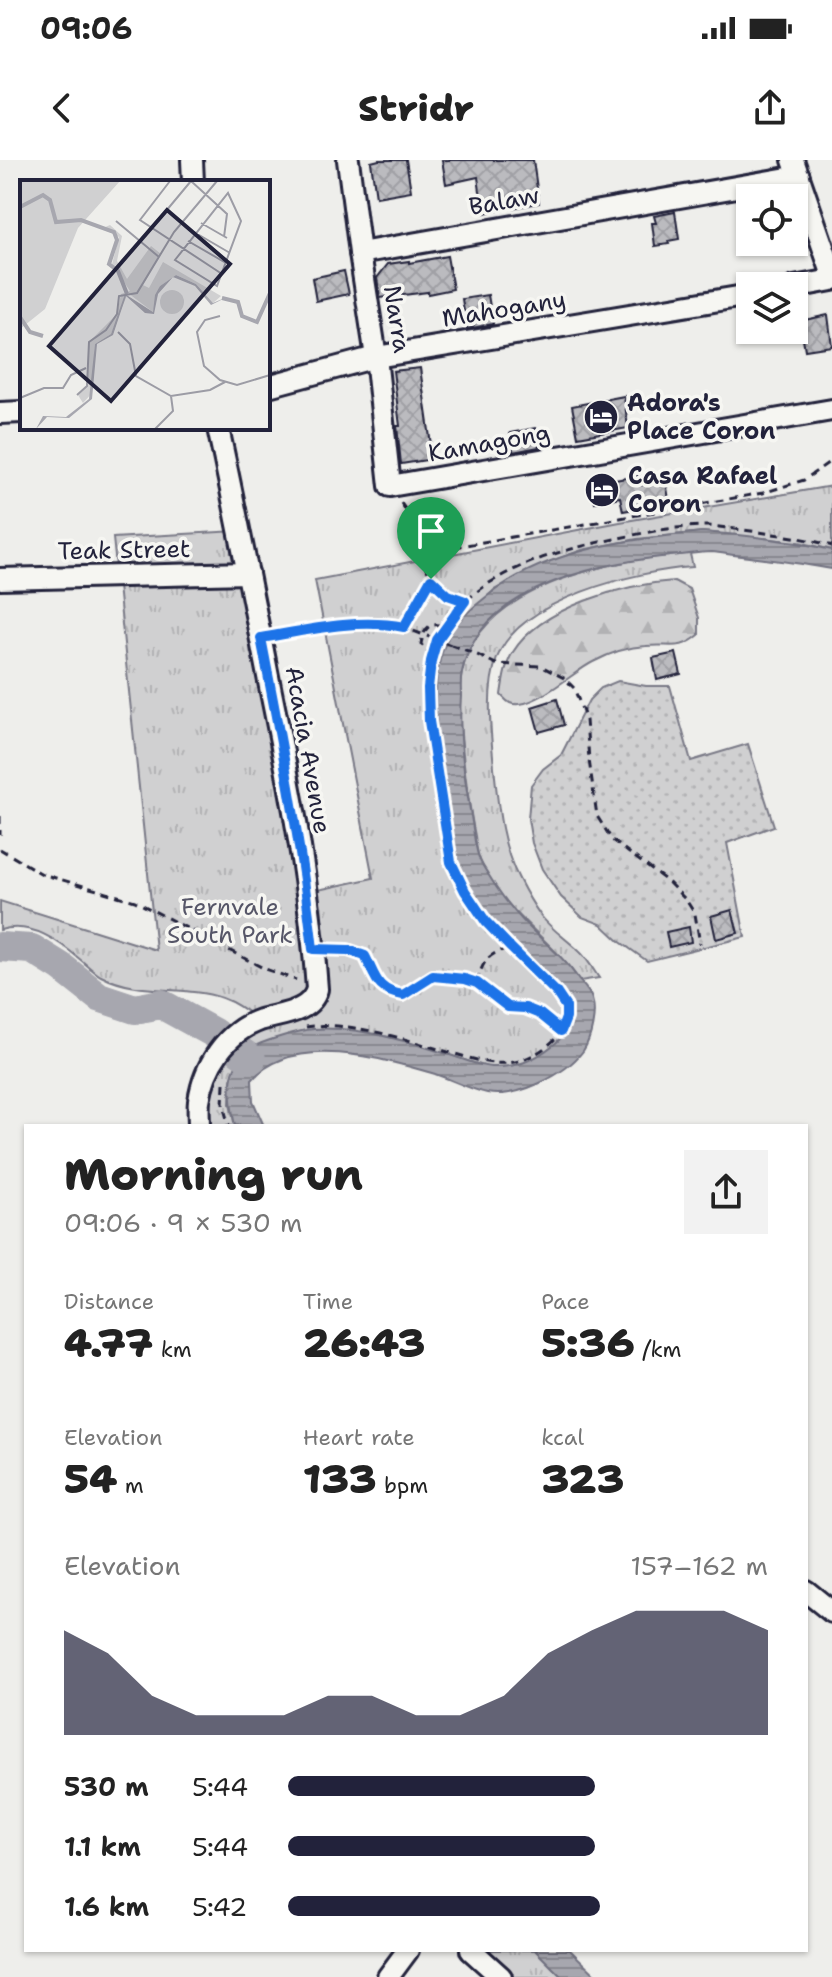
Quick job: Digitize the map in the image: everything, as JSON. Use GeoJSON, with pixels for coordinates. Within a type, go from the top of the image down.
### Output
{"type":"FeatureCollection","features":[{"type":"Feature","properties":{"kind":"street"},"geometry":{"type":"LineString","coordinates":[[192,160],[193,180]]}},
{"type":"Feature","properties":{"kind":"street","name":"Narra"},"geometry":{"type":"LineString","coordinates":[[348,160],[376,357],[390,486]]}},
{"type":"Feature","properties":{"kind":"street"},"geometry":{"type":"LineString","coordinates":[[796,168],[832,273]]}},
{"type":"Feature","properties":{"kind":"street","name":"Balaw"},"geometry":{"type":"LineString","coordinates":[[360,253],[796,168]]}},
{"type":"Feature","properties":{"kind":"street"},"geometry":{"type":"LineString","coordinates":[[808,284],[832,280]]}},
{"type":"Feature","properties":{"kind":"street","name":"Mahogany"},"geometry":{"type":"LineString","coordinates":[[270,385],[376,357],[736,297]]}},
{"type":"Feature","properties":{"kind":"street","name":"Kamagong"},"geometry":{"type":"LineString","coordinates":[[390,486],[832,410]]}},
{"type":"Feature","properties":{"kind":"street"},"geometry":{"type":"LineString","coordinates":[[0,413],[20,412]]}},
{"type":"Feature","properties":{"kind":"street","name":"Acacia Avenue"},"geometry":{"type":"LineString","coordinates":[[218,430],[291,790],[316,984]]}},
{"type":"Feature","properties":{"kind":"street","name":"Teak Street"},"geometry":{"type":"LineString","coordinates":[[0,579],[248,573]]}},
{"type":"Feature","properties":{"kind":"street"},"geometry":{"type":"LineString","coordinates":[[199,1124],[199,1102],[216,1054],[243,1029],[298,1010],[308,1003],[315,996],[316,984]]}},
{"type":"Feature","properties":{"kind":"street"},"geometry":{"type":"LineString","coordinates":[[808,1593],[832,1612]]}},
{"type":"Feature","properties":{"kind":"street"},"geometry":{"type":"LineString","coordinates":[[388,1977],[412,1952]]}},
{"type":"Feature","properties":{"kind":"street"},"geometry":{"type":"LineString","coordinates":[[473,1952],[501,1977]]}},
{"type":"Feature","properties":{"kind":"path"},"geometry":{"type":"LineString","coordinates":[[426,552],[763,493],[804,480],[832,460]]}},
{"type":"Feature","properties":{"kind":"path"},"geometry":{"type":"LineString","coordinates":[[390,486],[418,528],[431,579],[448,595],[465,601]]}},
{"type":"Feature","properties":{"kind":"path"},"geometry":{"type":"LineString","coordinates":[[302,1028],[345,1028],[388,1035],[485,1062],[508,1063],[531,1057],[554,1040],[566,1018],[566,1007],[556,992],[486,922],[465,891],[451,862],[429,721],[428,688],[437,640],[465,601],[512,571],[544,558],[584,545],[653,531],[707,526],[808,539],[832,546]]}},
{"type":"Feature","properties":{"kind":"path"},"geometry":{"type":"LineString","coordinates":[[404,627],[431,579]]}},
{"type":"Feature","properties":{"kind":"path"},"geometry":{"type":"LineString","coordinates":[[261,638],[381,623],[404,627],[496,664],[541,666],[564,678],[574,688],[586,720],[597,816],[603,828],[612,840],[668,882],[686,900],[695,914],[700,944]]}},
{"type":"Feature","properties":{"kind":"path"},"geometry":{"type":"LineString","coordinates":[[433,655],[421,644],[422,635],[428,627],[436,624],[445,627]]}},
{"type":"Feature","properties":{"kind":"path"},"geometry":{"type":"LineString","coordinates":[[0,816],[0,835]]}},
{"type":"Feature","properties":{"kind":"path"},"geometry":{"type":"LineString","coordinates":[[0,849],[42,874],[135,901],[265,969],[316,984]]}},
{"type":"Feature","properties":{"kind":"path"},"geometry":{"type":"LineString","coordinates":[[477,983],[480,968],[487,959],[497,951],[511,948]]}},
{"type":"Feature","properties":{"kind":"path"},"geometry":{"type":"LineString","coordinates":[[313,949],[348,950],[365,956],[377,984],[390,993],[403,995],[433,976],[465,979],[477,983],[508,1007],[525,1008],[540,1014],[561,1031]]}},
{"type":"Feature","properties":{"kind":"path"},"geometry":{"type":"LineString","coordinates":[[226,1074],[223,1105],[228,1124]]}},
{"type":"Feature","properties":{"kind":"green space","name":"Fernvale South Park"},"geometry":{"type":"Polygon","coordinates":[[[832,486],[832,550],[799,542],[702,532],[637,539],[582,550],[549,562],[494,590],[446,641],[440,658],[436,724],[454,851],[465,885],[487,918],[557,988],[569,1006],[571,1018],[566,1031],[535,1059],[514,1067],[487,1067],[390,1037],[314,1029],[244,1053],[231,1080],[230,1104],[235,1124],[199,1124],[206,1076],[258,1020],[222,998],[116,982],[99,975],[64,946],[44,935],[23,928],[0,930],[0,901],[156,950],[113,538],[237,531],[304,893],[373,878],[315,580],[620,522],[832,486]]]}},
{"type":"Feature","properties":{"kind":"green space"},"geometry":{"type":"Polygon","coordinates":[[[690,554],[693,567],[612,582],[554,604],[529,619],[509,637],[493,671],[490,712],[504,838],[513,866],[532,903],[550,926],[581,953],[599,978],[580,981],[500,894],[480,860],[460,730],[462,673],[470,648],[485,627],[504,609],[528,594],[605,566],[644,558],[690,554]]]}},
{"type":"Feature","properties":{"kind":"green space"},"geometry":{"type":"Polygon","coordinates":[[[674,581],[689,589],[699,618],[699,635],[692,640],[680,645],[654,645],[612,653],[529,702],[510,703],[501,695],[506,668],[513,652],[543,622],[608,593],[674,581]]]}},
{"type":"Feature","properties":{"kind":"green space"},"geometry":{"type":"Polygon","coordinates":[[[618,681],[670,686],[691,761],[748,744],[774,826],[727,843],[745,937],[647,961],[601,924],[582,917],[561,897],[542,869],[532,843],[528,819],[531,785],[543,769],[561,755],[589,700],[601,688],[618,681]]]}},
{"type":"Feature","properties":{"kind":"green space"},"geometry":{"type":"Polygon","coordinates":[[[473,1952],[537,1952],[562,1977],[501,1977],[473,1952]]]}},
{"type":"Feature","properties":{"kind":"shaded area"},"geometry":{"type":"Polygon","coordinates":[[[702,532],[800,543],[832,550],[832,569],[712,552],[610,565],[545,585],[516,600],[491,619],[473,643],[462,672],[460,712],[461,744],[478,854],[508,904],[563,959],[590,994],[593,1018],[591,1033],[583,1051],[565,1069],[540,1083],[499,1094],[365,1057],[314,1053],[291,1057],[270,1065],[252,1080],[253,1101],[263,1124],[235,1124],[231,1087],[239,1059],[255,1046],[293,1033],[324,1029],[363,1032],[491,1067],[531,1060],[563,1035],[570,1016],[567,1001],[545,974],[510,943],[486,916],[460,873],[451,841],[439,756],[438,669],[452,630],[481,601],[505,583],[558,558],[644,539],[702,532]]]}},
{"type":"Feature","properties":{"kind":"shaded area"},"geometry":{"type":"Polygon","coordinates":[[[537,1952],[572,1952],[598,1977],[562,1977],[537,1952]]]}},
{"type":"Feature","properties":{"kind":"building"},"geometry":{"type":"Polygon","coordinates":[[[406,160],[411,191],[376,197],[371,162],[406,160]]]}},
{"type":"Feature","properties":{"kind":"building"},"geometry":{"type":"Polygon","coordinates":[[[442,160],[533,160],[539,203],[483,213],[478,177],[446,184],[442,160]]]}},
{"type":"Feature","properties":{"kind":"building"},"geometry":{"type":"Polygon","coordinates":[[[675,212],[679,239],[655,246],[654,216],[675,212]]]}},
{"type":"Feature","properties":{"kind":"building"},"geometry":{"type":"Polygon","coordinates":[[[447,256],[453,289],[380,298],[377,278],[388,264],[447,256]]]}},
{"type":"Feature","properties":{"kind":"building"},"geometry":{"type":"Polygon","coordinates":[[[344,271],[349,294],[316,301],[312,278],[344,271]]]}},
{"type":"Feature","properties":{"kind":"building"},"geometry":{"type":"Polygon","coordinates":[[[488,295],[493,324],[467,329],[462,299],[488,295]]]}},
{"type":"Feature","properties":{"kind":"building"},"geometry":{"type":"Polygon","coordinates":[[[828,315],[832,346],[805,350],[804,344],[808,344],[808,319],[828,315]]]}},
{"type":"Feature","properties":{"kind":"building"},"geometry":{"type":"Polygon","coordinates":[[[420,368],[433,459],[401,464],[393,371],[420,368]]]}},
{"type":"Feature","properties":{"kind":"building","name":"Adora's Place Coron"},"geometry":{"type":"Polygon","coordinates":[[[624,396],[628,428],[578,437],[572,406],[624,396]]]}},
{"type":"Feature","properties":{"kind":"building"},"geometry":{"type":"Polygon","coordinates":[[[536,428],[539,447],[513,452],[510,433],[536,428]]]}},
{"type":"Feature","properties":{"kind":"building"},"geometry":{"type":"Polygon","coordinates":[[[641,475],[642,485],[666,481],[669,500],[623,511],[620,497],[595,502],[591,482],[641,475]]]}},
{"type":"Feature","properties":{"kind":"building"},"geometry":{"type":"Polygon","coordinates":[[[676,653],[681,674],[657,680],[653,658],[676,653]]]}},
{"type":"Feature","properties":{"kind":"building"},"geometry":{"type":"Polygon","coordinates":[[[557,699],[564,725],[539,732],[532,707],[557,699]]]}},
{"type":"Feature","properties":{"kind":"building"},"geometry":{"type":"Polygon","coordinates":[[[732,910],[738,933],[716,939],[711,916],[732,910]]]}},
{"type":"Feature","properties":{"kind":"building"},"geometry":{"type":"Polygon","coordinates":[[[689,927],[691,942],[669,947],[666,932],[689,927]]]}},
{"type":"Feature","properties":{"kind":"waterway"},"geometry":{"type":"LineString","coordinates":[[0,947],[32,949],[99,997],[135,1009],[161,1004],[214,1033],[251,1059]]}},
{"type":"Feature","properties":{"kind":"place","name":"Adora's Place Coron"},"geometry":{"type":"Point","coordinates":[601,417]}},
{"type":"Feature","properties":{"kind":"place","name":"Casa Rafael Coron"},"geometry":{"type":"Point","coordinates":[602,490]}},
{"type":"Feature","properties":{"kind":"route"},"geometry":{"type":"LineString","coordinates":[[431,579],[448,595],[465,601],[437,640],[428,688],[429,721],[451,862],[465,891],[486,922],[556,992],[566,1007],[561,1031],[540,1014],[525,1008],[508,1007],[477,983],[465,979],[433,976],[403,995],[390,993],[377,984],[365,956],[348,950],[313,949],[291,790],[261,638],[354,624],[381,623],[404,627],[431,579]]}}]}
